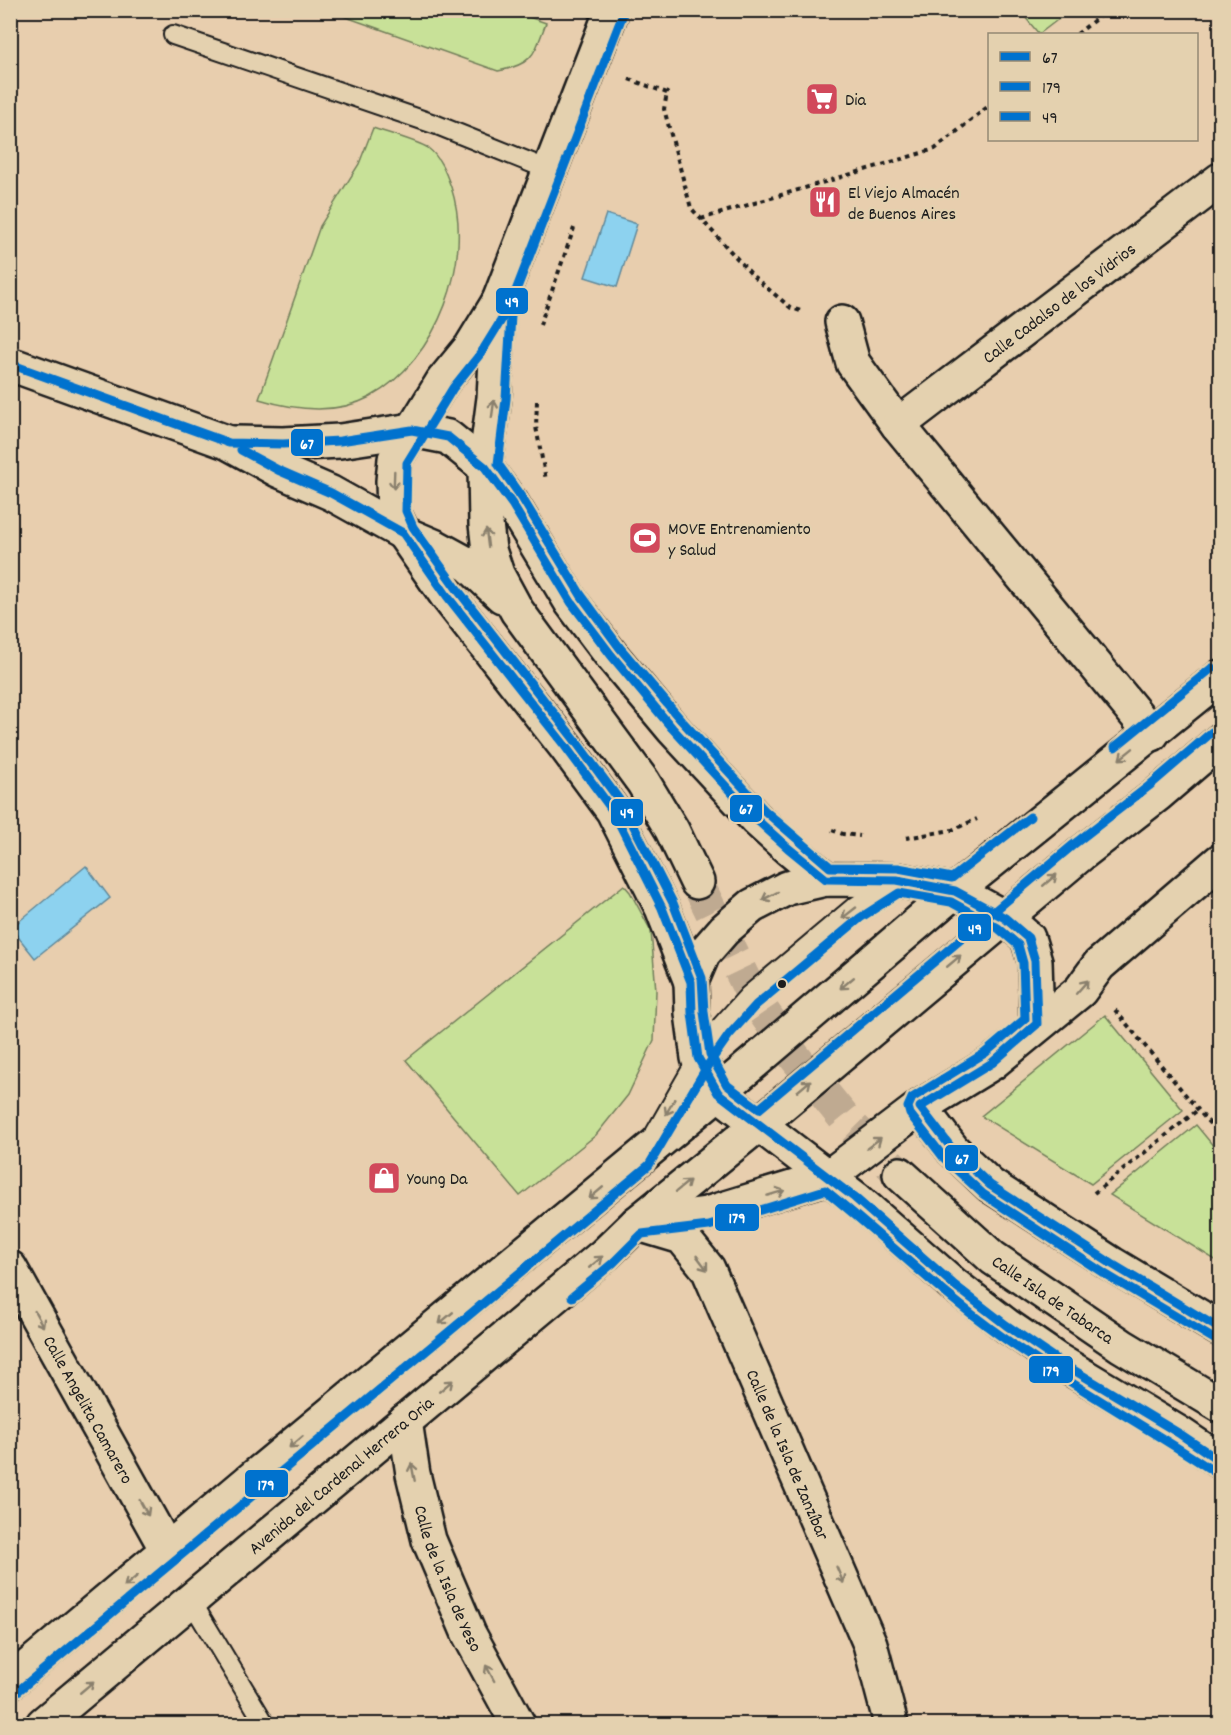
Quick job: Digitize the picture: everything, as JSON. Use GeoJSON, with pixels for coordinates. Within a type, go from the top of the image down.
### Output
{"type":"FeatureCollection","features":[{"type":"Feature","properties":{"kind":"street"},"geometry":{"type":"LineString","coordinates":[[612,10],[499,301],[471,347],[443,381],[395,459],[394,514],[403,532],[447,596],[613,811],[662,908],[691,982],[692,1013],[698,1058],[718,1093],[828,1177],[1006,1325],[1057,1360],[1221,1461]]}},
{"type":"Feature","properties":{"kind":"street","name":"Calle Cadalso de los Vidrios"},"geometry":{"type":"LineString","coordinates":[[898,425],[1221,180]]}},
{"type":"Feature","properties":{"kind":"street"},"geometry":{"type":"LineString","coordinates":[[499,301],[494,398],[485,467],[486,524],[489,550],[497,574],[517,611],[644,782],[672,830],[697,882]]}},
{"type":"Feature","properties":{"kind":"street"},"geometry":{"type":"LineString","coordinates":[[842,322],[853,363],[898,425],[1152,734]]}},
{"type":"Feature","properties":{"kind":"street"},"geometry":{"type":"LineString","coordinates":[[10,364],[229,443],[278,470],[341,499],[470,565],[517,611]]}},
{"type":"Feature","properties":{"kind":"street"},"geometry":{"type":"LineString","coordinates":[[229,443],[284,444],[340,441],[412,430],[448,437],[485,467],[512,504],[571,602],[611,656],[672,728],[757,820],[826,879]]}},
{"type":"Feature","properties":{"kind":"street"},"geometry":{"type":"LineString","coordinates":[[10,1682],[718,1093],[955,891],[1221,677]]}},
{"type":"Feature","properties":{"kind":"street","name":"Avenida del Cardenal Herrera Oria"},"geometry":{"type":"LineString","coordinates":[[53,1721],[190,1599],[605,1254],[637,1223],[759,1124],[1081,854],[1157,795],[1221,741]]}},
{"type":"Feature","properties":{"kind":"street"},"geometry":{"type":"LineString","coordinates":[[637,1223],[706,1214],[828,1177],[920,1107],[992,1063],[1080,991],[1099,964],[1221,861]]}},
{"type":"Feature","properties":{"kind":"street"},"geometry":{"type":"LineString","coordinates":[[691,982],[703,954],[724,930],[752,906],[787,888],[826,879],[897,880],[955,891],[1005,918],[1028,938],[1035,961],[1037,1024]]}},
{"type":"Feature","properties":{"kind":"street"},"geometry":{"type":"LineString","coordinates":[[920,1107],[953,1150],[990,1185],[1112,1264],[1221,1329]]}},
{"type":"Feature","properties":{"kind":"street","name":"Calle Isla de Tabarca"},"geometry":{"type":"LineString","coordinates":[[900,1174],[993,1258],[1122,1346],[1221,1406]]}},
{"type":"Feature","properties":{"kind":"street","name":"Calle de la Isla de Zanzíbar"},"geometry":{"type":"LineString","coordinates":[[637,1223],[682,1237],[708,1269],[870,1644],[891,1725]]}},
{"type":"Feature","properties":{"kind":"street","name":"Calle Angelita Camarero"},"geometry":{"type":"LineString","coordinates":[[10,1268],[167,1550]]}},
{"type":"Feature","properties":{"kind":"street","name":"Calle de la Isla de Yeso"},"geometry":{"type":"LineString","coordinates":[[405,1421],[413,1474],[429,1540],[469,1634],[518,1725]]}},
{"type":"Feature","properties":{"kind":"lane"},"geometry":{"type":"LineString","coordinates":[[173,35],[438,125],[549,170]]}},
{"type":"Feature","properties":{"kind":"lane"},"geometry":{"type":"LineString","coordinates":[[641,1156],[698,1058],[720,1027],[748,996],[854,908],[897,880]]}},
{"type":"Feature","properties":{"kind":"lane"},"geometry":{"type":"LineString","coordinates":[[190,1599],[265,1725]]}},
{"type":"Feature","properties":{"kind":"path"},"geometry":{"type":"LineString","coordinates":[[1078,33],[1107,10]]}},
{"type":"Feature","properties":{"kind":"path"},"geometry":{"type":"LineString","coordinates":[[625,89],[632,69]]}},
{"type":"Feature","properties":{"kind":"path"},"geometry":{"type":"LineString","coordinates":[[629,79],[667,93],[664,109],[691,208],[754,277],[791,308],[842,322]]}},
{"type":"Feature","properties":{"kind":"path"},"geometry":{"type":"LineString","coordinates":[[701,219],[935,149],[988,107]]}},
{"type":"Feature","properties":{"kind":"path"},"geometry":{"type":"LineString","coordinates":[[540,328],[577,220]]}},
{"type":"Feature","properties":{"kind":"path"},"geometry":{"type":"LineString","coordinates":[[537,391],[536,427],[547,483]]}},
{"type":"Feature","properties":{"kind":"path"},"geometry":{"type":"LineString","coordinates":[[896,839],[952,830],[983,816]]}},
{"type":"Feature","properties":{"kind":"path"},"geometry":{"type":"LineString","coordinates":[[822,826],[843,834],[864,837]]}},
{"type":"Feature","properties":{"kind":"path"},"geometry":{"type":"LineString","coordinates":[[1125,1021],[1221,1136]]}},
{"type":"Feature","properties":{"kind":"path"},"geometry":{"type":"LineString","coordinates":[[1094,1193],[1199,1109]]}},
{"type":"Feature","properties":{"kind":"green space"},"geometry":{"type":"Polygon","coordinates":[[[329,11],[512,11],[546,23],[535,50],[526,61],[498,71],[329,11]]]}},
{"type":"Feature","properties":{"kind":"green space"},"geometry":{"type":"Polygon","coordinates":[[[1020,11],[1069,11],[1040,33],[1020,11]]]}},
{"type":"Feature","properties":{"kind":"green space"},"geometry":{"type":"Polygon","coordinates":[[[373,128],[428,148],[439,161],[447,176],[457,215],[458,245],[454,275],[445,305],[432,333],[415,359],[394,380],[370,397],[357,403],[315,409],[287,406],[259,399],[320,226],[359,164],[373,128]]]}},
{"type":"Feature","properties":{"kind":"green space"},"geometry":{"type":"Polygon","coordinates":[[[624,885],[651,931],[656,991],[654,1040],[628,1095],[596,1135],[520,1196],[406,1060],[624,885]]]}},
{"type":"Feature","properties":{"kind":"green space"},"geometry":{"type":"Polygon","coordinates":[[[1105,1015],[1183,1110],[1091,1184],[981,1116],[1105,1015]]]}},
{"type":"Feature","properties":{"kind":"green space"},"geometry":{"type":"Polygon","coordinates":[[[1196,1125],[1220,1154],[1220,1263],[1110,1195],[1196,1125]]]}},
{"type":"Feature","properties":{"kind":"water"},"geometry":{"type":"Polygon","coordinates":[[[606,214],[637,224],[617,287],[585,277],[606,214]]]}},
{"type":"Feature","properties":{"kind":"water"},"geometry":{"type":"Polygon","coordinates":[[[86,866],[110,898],[35,958],[11,928],[86,866]]]}},
{"type":"Feature","properties":{"kind":"tunnel"},"geometry":{"type":"LineString","coordinates":[[697,882],[752,995],[794,1056],[844,1118],[900,1174]]}},
{"type":"Feature","properties":{"kind":"transit line","name":"49"},"geometry":{"type":"LineString","coordinates":[[623,14],[510,306],[481,353],[453,388],[407,463],[406,511],[413,527],[457,589],[623,805],[673,903],[702,978],[710,1054],[727,1085],[759,1109],[1073,845],[1149,786],[1212,732]]}},
{"type":"Feature","properties":{"kind":"transit line","name":"49"},"geometry":{"type":"LineString","coordinates":[[512,299],[506,399],[498,464],[522,498],[581,595],[620,648],[681,720],[765,811],[830,867],[898,868],[952,878],[1030,817]]}},
{"type":"Feature","properties":{"kind":"transit line","name":"67"},"geometry":{"type":"LineString","coordinates":[[10,364],[229,443],[283,444],[340,441],[412,430],[448,437],[485,467],[512,504],[571,602],[611,655],[672,728],[757,820],[788,848],[826,879],[897,880],[955,891],[1005,918],[1028,938],[1035,961],[1037,1024],[992,1063],[920,1107],[953,1150],[990,1185],[1112,1264],[1220,1329]]}},
{"type":"Feature","properties":{"kind":"transit line","name":"67"},"geometry":{"type":"LineString","coordinates":[[241,450],[278,470],[331,493],[403,533],[447,596],[565,746],[613,811],[662,908],[691,982],[692,1013],[698,1058],[718,1093],[855,1198],[953,1284],[1006,1325],[1057,1360],[1180,1434],[1220,1461]]}},
{"type":"Feature","properties":{"kind":"transit line","name":"49"},"geometry":{"type":"LineString","coordinates":[[1115,747],[1212,668]]}},
{"type":"Feature","properties":{"kind":"transit line","name":"179"},"geometry":{"type":"LineString","coordinates":[[18,1691],[649,1165],[708,1065],[729,1035],[756,1005],[860,918],[899,893],[951,902],[998,928],[1018,945],[1023,963],[1025,1019],[985,1053],[912,1098],[908,1107],[910,1114],[944,1158],[983,1194],[1105,1274],[1214,1339]]}},
{"type":"Feature","properties":{"kind":"transit line","name":"179"},"geometry":{"type":"LineString","coordinates":[[572,1297],[613,1263],[642,1234],[709,1226],[825,1190],[1001,1336],[1213,1471]]}},
{"type":"Feature","properties":{"kind":"place","name":"Dia"},"geometry":{"type":"Point","coordinates":[822,99]}},
{"type":"Feature","properties":{"kind":"place","name":"El Viejo Almacén de Buenos Aires"},"geometry":{"type":"Point","coordinates":[825,202]}},
{"type":"Feature","properties":{"kind":"place","name":"MOVE Entrenamiento y Salud"},"geometry":{"type":"Point","coordinates":[645,538]}},
{"type":"Feature","properties":{"kind":"place","name":"Young Da"},"geometry":{"type":"Point","coordinates":[384,1178]}}]}
